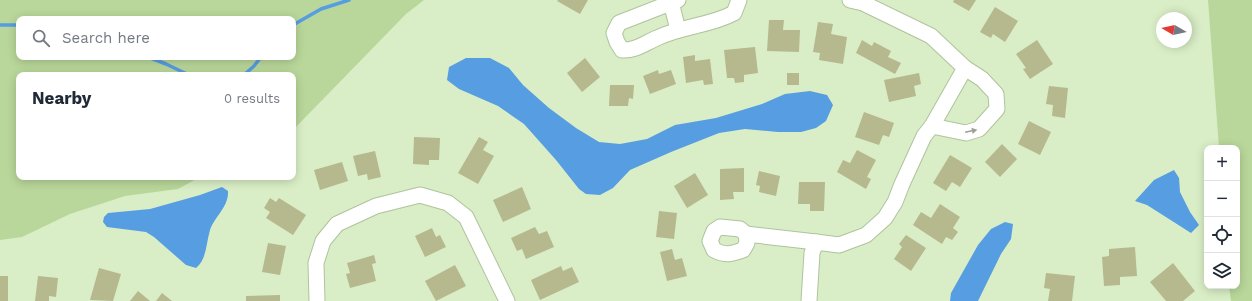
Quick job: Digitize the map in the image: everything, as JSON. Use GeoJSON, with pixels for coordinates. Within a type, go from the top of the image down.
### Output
{"type":"FeatureCollection","features":[{"type":"Feature","properties":{"kind":"street"},"geometry":{"type":"LineString","coordinates":[[678,30],[674,1],[619,22],[614,33],[622,50],[630,51],[658,37],[678,30],[721,20],[734,13],[739,0]]}},
{"type":"Feature","properties":{"kind":"street"},"geometry":{"type":"LineString","coordinates":[[850,0],[864,3],[930,36],[965,68],[982,79],[996,94],[997,109],[979,129],[966,133],[932,126]]}},
{"type":"Feature","properties":{"kind":"street"},"geometry":{"type":"LineString","coordinates":[[746,234],[839,245],[866,235],[885,218],[895,202],[924,136],[932,126],[965,68]]}},
{"type":"Feature","properties":{"kind":"street"},"geometry":{"type":"LineString","coordinates":[[317,301],[316,263],[323,241],[337,224],[376,206],[420,195],[448,203],[466,217],[507,301]]}},
{"type":"Feature","properties":{"kind":"street"},"geometry":{"type":"LineString","coordinates":[[809,301],[812,253],[816,242]]}},
{"type":"Feature","properties":{"kind":"green space"},"geometry":{"type":"Polygon","coordinates":[[[0,0],[424,0],[406,14],[296,127],[296,72],[16,72],[16,180],[194,180],[178,189],[125,196],[70,214],[22,237],[0,240],[0,0]]]}},
{"type":"Feature","properties":{"kind":"green space"},"geometry":{"type":"Polygon","coordinates":[[[1208,0],[1252,0],[1252,301],[1231,301],[1229,289],[1240,289],[1240,145],[1219,145],[1208,0]]]}},
{"type":"Feature","properties":{"kind":"water"},"geometry":{"type":"Polygon","coordinates":[[[466,58],[490,58],[509,68],[523,85],[549,108],[576,128],[599,142],[620,144],[647,139],[675,125],[716,118],[762,104],[785,94],[810,91],[827,95],[833,105],[826,121],[816,128],[801,132],[778,132],[745,129],[719,133],[630,170],[613,188],[600,195],[586,194],[579,189],[524,124],[498,106],[459,89],[447,80],[449,67],[466,58]]]}},
{"type":"Feature","properties":{"kind":"water"},"geometry":{"type":"Polygon","coordinates":[[[1174,170],[1179,178],[1180,192],[1190,212],[1199,225],[1191,233],[1147,205],[1135,201],[1154,180],[1174,170]]]}},
{"type":"Feature","properties":{"kind":"water"},"geometry":{"type":"Polygon","coordinates":[[[222,187],[228,191],[228,197],[224,207],[212,225],[204,255],[200,264],[196,268],[186,265],[154,237],[146,232],[107,227],[103,222],[104,217],[108,213],[150,209],[200,195],[222,187]]]}},
{"type":"Feature","properties":{"kind":"water"},"geometry":{"type":"Polygon","coordinates":[[[1005,222],[1013,224],[1011,239],[1001,254],[978,301],[950,301],[951,293],[978,245],[991,229],[1005,222]]]}},
{"type":"Feature","properties":{"kind":"building"},"geometry":{"type":"Polygon","coordinates":[[[588,0],[580,14],[557,1],[588,0]]]}},
{"type":"Feature","properties":{"kind":"building"},"geometry":{"type":"Polygon","coordinates":[[[954,0],[976,0],[969,11],[953,2],[954,0]]]}},
{"type":"Feature","properties":{"kind":"building"},"geometry":{"type":"Polygon","coordinates":[[[995,7],[1018,21],[1005,42],[993,34],[991,38],[980,32],[995,7]]]}},
{"type":"Feature","properties":{"kind":"building"},"geometry":{"type":"Polygon","coordinates":[[[769,20],[784,20],[783,30],[800,30],[799,52],[767,51],[769,20]]]}},
{"type":"Feature","properties":{"kind":"building"},"geometry":{"type":"Polygon","coordinates":[[[818,22],[833,24],[831,34],[847,37],[843,64],[819,60],[820,53],[813,52],[818,22]]]}},
{"type":"Feature","properties":{"kind":"building"},"geometry":{"type":"Polygon","coordinates":[[[862,40],[872,46],[874,42],[891,51],[888,57],[901,63],[895,74],[856,53],[862,40]]]}},
{"type":"Feature","properties":{"kind":"building"},"geometry":{"type":"Polygon","coordinates":[[[1037,40],[1053,64],[1030,79],[1023,69],[1026,68],[1016,54],[1037,40]]]}},
{"type":"Feature","properties":{"kind":"building"},"geometry":{"type":"Polygon","coordinates":[[[755,47],[758,73],[744,75],[744,82],[735,83],[734,78],[727,78],[724,50],[755,47]]]}},
{"type":"Feature","properties":{"kind":"building"},"geometry":{"type":"Polygon","coordinates":[[[695,55],[695,61],[710,59],[713,84],[704,85],[703,80],[686,83],[683,57],[695,55]]]}},
{"type":"Feature","properties":{"kind":"building"},"geometry":{"type":"Polygon","coordinates":[[[585,58],[600,77],[582,92],[567,73],[585,58]]]}},
{"type":"Feature","properties":{"kind":"building"},"geometry":{"type":"Polygon","coordinates":[[[658,70],[659,74],[671,70],[676,84],[650,94],[643,76],[658,70]]]}},
{"type":"Feature","properties":{"kind":"building"},"geometry":{"type":"Polygon","coordinates":[[[787,73],[799,73],[799,85],[787,85],[787,73]]]}},
{"type":"Feature","properties":{"kind":"building"},"geometry":{"type":"Polygon","coordinates":[[[919,73],[921,84],[914,86],[916,96],[889,102],[884,80],[919,73]]]}},
{"type":"Feature","properties":{"kind":"building"},"geometry":{"type":"Polygon","coordinates":[[[610,85],[634,85],[633,99],[629,98],[628,106],[609,106],[610,85]]]}},
{"type":"Feature","properties":{"kind":"building"},"geometry":{"type":"Polygon","coordinates":[[[1049,86],[1068,88],[1065,118],[1052,116],[1053,105],[1046,104],[1049,86]]]}},
{"type":"Feature","properties":{"kind":"building"},"geometry":{"type":"Polygon","coordinates":[[[864,112],[894,123],[889,137],[883,135],[879,145],[855,137],[864,112]]]}},
{"type":"Feature","properties":{"kind":"building"},"geometry":{"type":"Polygon","coordinates":[[[1029,121],[1051,132],[1040,155],[1018,144],[1029,121]]]}},
{"type":"Feature","properties":{"kind":"building"},"geometry":{"type":"Polygon","coordinates":[[[414,137],[440,138],[439,160],[429,160],[429,165],[413,164],[414,137]]]}},
{"type":"Feature","properties":{"kind":"building"},"geometry":{"type":"Polygon","coordinates":[[[479,137],[488,142],[483,150],[494,156],[478,184],[458,173],[479,137]]]}},
{"type":"Feature","properties":{"kind":"building"},"geometry":{"type":"Polygon","coordinates":[[[1002,144],[1017,159],[1000,177],[985,162],[1002,144]]]}},
{"type":"Feature","properties":{"kind":"building"},"geometry":{"type":"Polygon","coordinates":[[[857,150],[876,160],[867,177],[871,179],[866,189],[837,172],[843,160],[850,163],[857,150]]]}},
{"type":"Feature","properties":{"kind":"building"},"geometry":{"type":"Polygon","coordinates":[[[375,151],[381,177],[368,180],[367,174],[358,176],[353,156],[375,151]]]}},
{"type":"Feature","properties":{"kind":"building"},"geometry":{"type":"Polygon","coordinates":[[[950,155],[972,168],[960,187],[952,182],[946,191],[933,183],[950,155]]]}},
{"type":"Feature","properties":{"kind":"building"},"geometry":{"type":"Polygon","coordinates":[[[342,162],[348,181],[320,190],[314,170],[342,162]]]}},
{"type":"Feature","properties":{"kind":"building"},"geometry":{"type":"Polygon","coordinates":[[[744,168],[744,192],[733,192],[734,199],[720,200],[720,169],[744,168]]]}},
{"type":"Feature","properties":{"kind":"building"},"geometry":{"type":"Polygon","coordinates":[[[759,171],[780,176],[776,196],[759,192],[760,186],[756,185],[759,171]]]}},
{"type":"Feature","properties":{"kind":"building"},"geometry":{"type":"Polygon","coordinates":[[[695,173],[708,195],[687,208],[674,186],[695,173]]]}},
{"type":"Feature","properties":{"kind":"building"},"geometry":{"type":"Polygon","coordinates":[[[799,182],[825,182],[824,211],[810,211],[810,204],[798,204],[799,182]]]}},
{"type":"Feature","properties":{"kind":"building"},"geometry":{"type":"Polygon","coordinates":[[[522,187],[531,209],[503,222],[493,200],[522,187]]]}},
{"type":"Feature","properties":{"kind":"building"},"geometry":{"type":"Polygon","coordinates":[[[270,198],[276,202],[279,198],[306,215],[293,235],[266,218],[270,212],[264,208],[270,198]]]}},
{"type":"Feature","properties":{"kind":"building"},"geometry":{"type":"Polygon","coordinates":[[[940,204],[960,217],[953,228],[958,232],[952,240],[946,237],[942,244],[913,225],[921,212],[931,218],[940,204]]]}},
{"type":"Feature","properties":{"kind":"building"},"geometry":{"type":"Polygon","coordinates":[[[659,211],[677,213],[674,239],[656,237],[659,211]]]}},
{"type":"Feature","properties":{"kind":"building"},"geometry":{"type":"Polygon","coordinates":[[[535,227],[539,234],[547,231],[554,247],[526,259],[522,249],[517,251],[511,238],[535,227]]]}},
{"type":"Feature","properties":{"kind":"building"},"geometry":{"type":"Polygon","coordinates":[[[432,228],[436,237],[440,235],[446,247],[425,257],[415,236],[432,228]]]}},
{"type":"Feature","properties":{"kind":"building"},"geometry":{"type":"Polygon","coordinates":[[[906,235],[926,248],[911,271],[894,259],[902,247],[899,244],[906,235]]]}},
{"type":"Feature","properties":{"kind":"building"},"geometry":{"type":"Polygon","coordinates":[[[268,243],[286,246],[280,275],[262,272],[268,243]]]}},
{"type":"Feature","properties":{"kind":"building"},"geometry":{"type":"Polygon","coordinates":[[[1135,247],[1137,276],[1120,277],[1120,285],[1104,286],[1102,257],[1109,256],[1109,249],[1135,247]]]}},
{"type":"Feature","properties":{"kind":"building"},"geometry":{"type":"Polygon","coordinates":[[[672,249],[675,260],[682,258],[687,276],[667,281],[660,252],[672,249]]]}},
{"type":"Feature","properties":{"kind":"building"},"geometry":{"type":"Polygon","coordinates":[[[374,255],[376,263],[372,264],[376,281],[350,288],[346,274],[350,273],[347,263],[374,255]]]}},
{"type":"Feature","properties":{"kind":"building"},"geometry":{"type":"Polygon","coordinates":[[[1173,263],[1195,291],[1183,301],[1166,301],[1150,282],[1173,263]]]}},
{"type":"Feature","properties":{"kind":"building"},"geometry":{"type":"Polygon","coordinates":[[[455,265],[466,286],[436,301],[425,281],[455,265]]]}},
{"type":"Feature","properties":{"kind":"building"},"geometry":{"type":"Polygon","coordinates":[[[561,266],[563,271],[572,267],[579,282],[540,300],[531,280],[561,266]]]}},
{"type":"Feature","properties":{"kind":"building"},"geometry":{"type":"Polygon","coordinates":[[[99,268],[121,274],[113,301],[90,300],[99,268]]]}},
{"type":"Feature","properties":{"kind":"building"},"geometry":{"type":"Polygon","coordinates":[[[1046,273],[1075,276],[1072,301],[1048,301],[1050,289],[1044,288],[1046,273]]]}},
{"type":"Feature","properties":{"kind":"building"},"geometry":{"type":"Polygon","coordinates":[[[0,276],[8,276],[8,301],[0,301],[0,276]]]}},
{"type":"Feature","properties":{"kind":"building"},"geometry":{"type":"Polygon","coordinates":[[[38,276],[58,278],[56,297],[49,296],[49,301],[35,301],[38,276]]]}},
{"type":"Feature","properties":{"kind":"building"},"geometry":{"type":"Polygon","coordinates":[[[138,291],[150,301],[130,301],[138,291]]]}},
{"type":"Feature","properties":{"kind":"building"},"geometry":{"type":"Polygon","coordinates":[[[162,293],[172,301],[156,301],[162,293]]]}},
{"type":"Feature","properties":{"kind":"building"},"geometry":{"type":"Polygon","coordinates":[[[280,295],[280,301],[246,301],[246,296],[280,295]]]}},
{"type":"Feature","properties":{"kind":"waterway"},"geometry":{"type":"LineString","coordinates":[[296,23],[321,9],[349,0]]}},
{"type":"Feature","properties":{"kind":"waterway"},"geometry":{"type":"LineString","coordinates":[[0,25],[16,25]]}},
{"type":"Feature","properties":{"kind":"waterway"},"geometry":{"type":"LineString","coordinates":[[156,60],[183,72]]}},
{"type":"Feature","properties":{"kind":"waterway"},"geometry":{"type":"LineString","coordinates":[[247,72],[259,60]]}}]}
